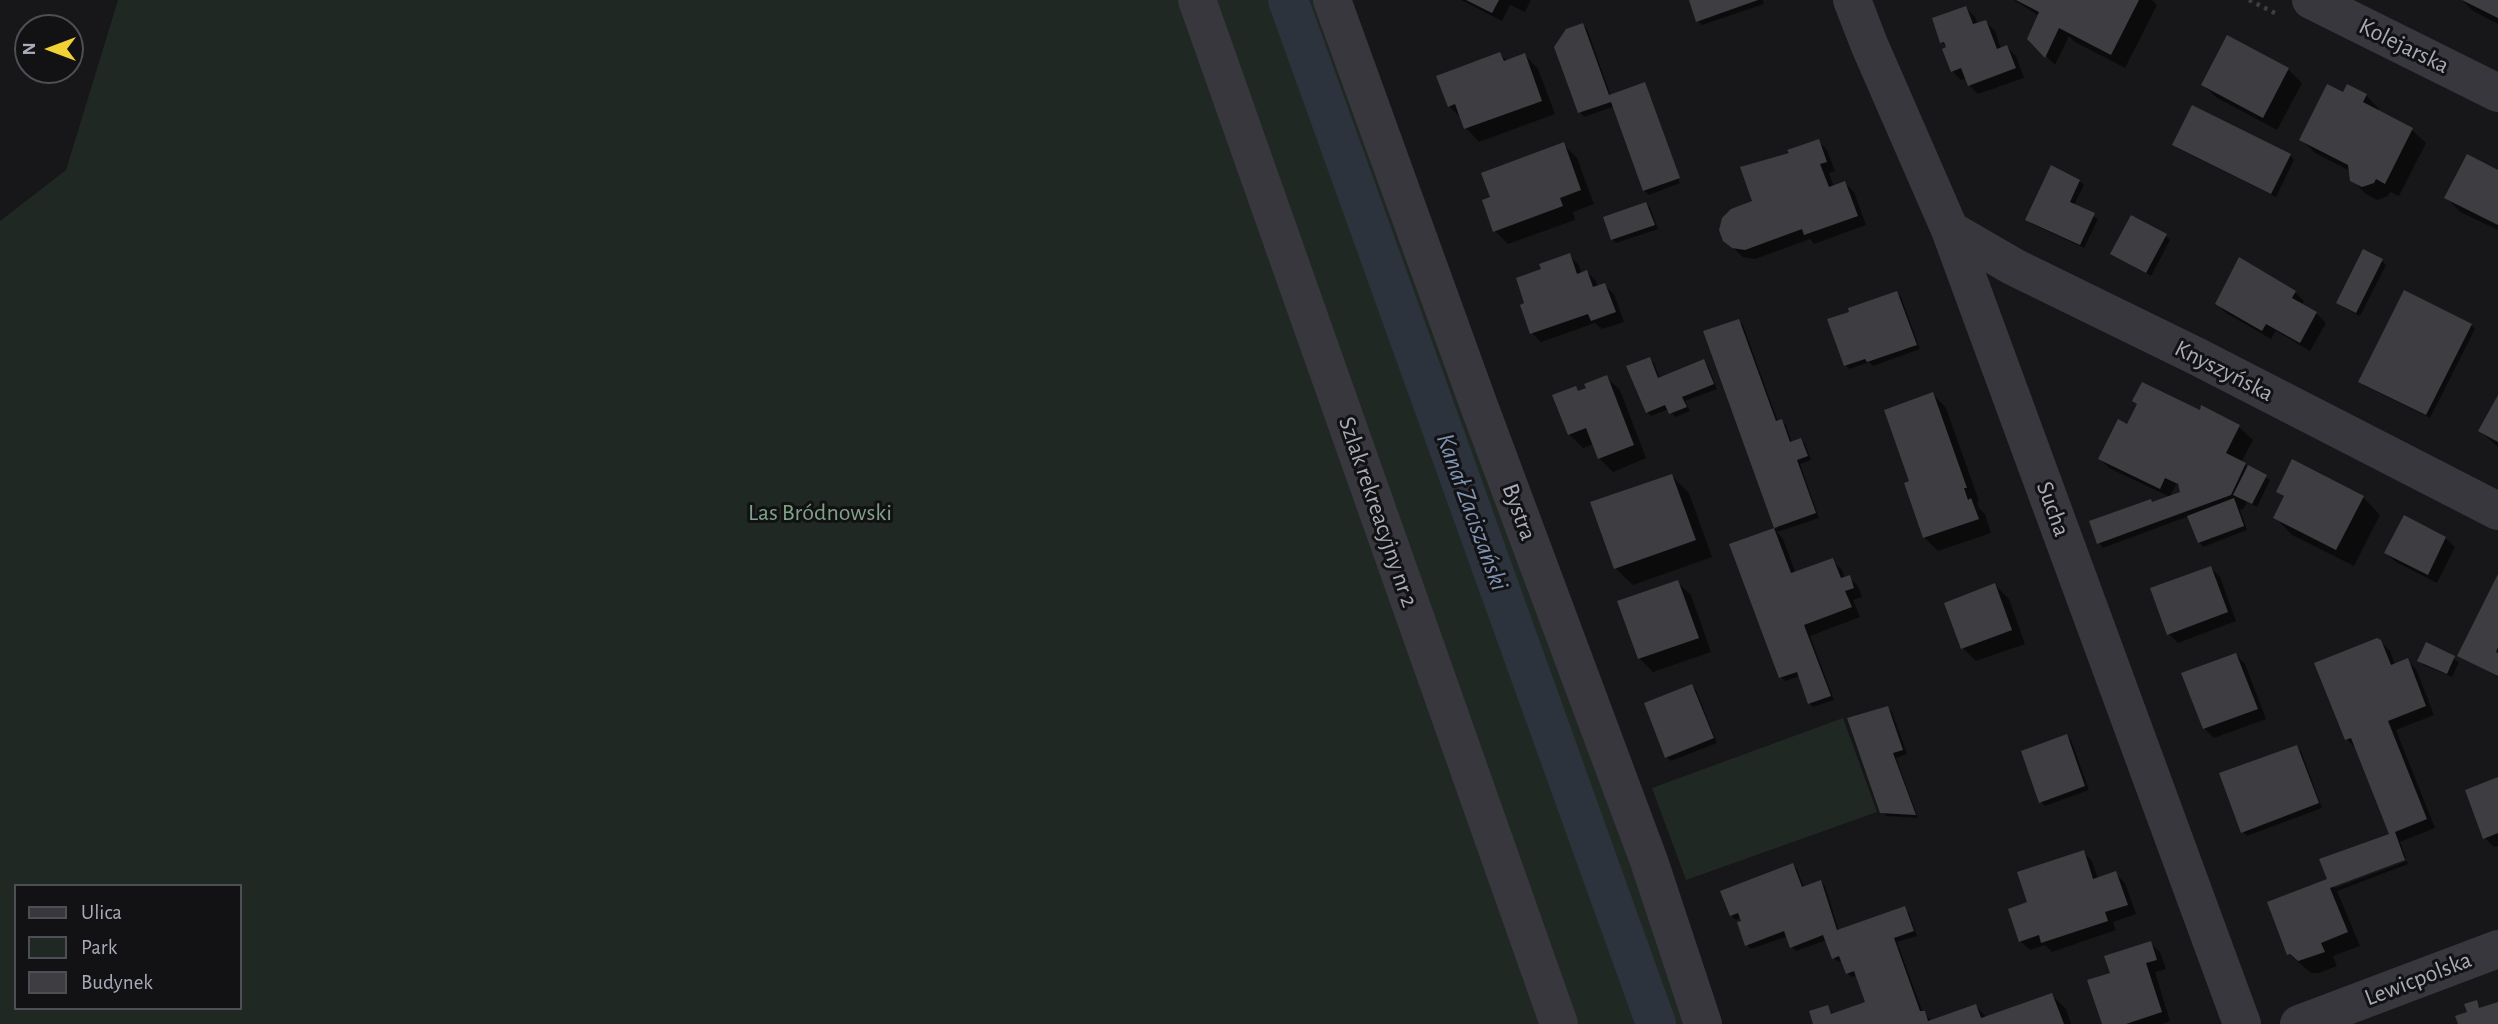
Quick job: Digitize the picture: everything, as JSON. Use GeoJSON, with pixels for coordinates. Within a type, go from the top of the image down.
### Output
{"type":"FeatureCollection","features":[{"type":"Feature","properties":{"kind":"street","name":"Szlak rekreacyjny nr 2"},"geometry":{"type":"LineString","coordinates":[[1197,0],[1559,1024]]}},
{"type":"Feature","properties":{"kind":"street","name":"Bystra"},"geometry":{"type":"LineString","coordinates":[[1332,0],[1478,403],[1649,861],[1703,1024]]}},
{"type":"Feature","properties":{"kind":"street","name":"Sucha"},"geometry":{"type":"LineString","coordinates":[[1852,0],[1950,230],[2242,1024]]}},
{"type":"Feature","properties":{"kind":"street","name":"Kolejarska"},"geometry":{"type":"LineString","coordinates":[[2311,0],[2498,93]]}},
{"type":"Feature","properties":{"kind":"street","name":"Knyszyńska"},"geometry":{"type":"LineString","coordinates":[[1950,230],[2014,267],[2196,356],[2498,511]]}},
{"type":"Feature","properties":{"kind":"street","name":"Lewicpolska"},"geometry":{"type":"LineString","coordinates":[[2299,1024],[2498,949]]}},
{"type":"Feature","properties":{"kind":"green space","name":"Las Bródnowski"},"geometry":{"type":"Polygon","coordinates":[[[118,0],[1282,0],[1650,1024],[0,1024],[0,221],[66,170],[118,0]]]}},
{"type":"Feature","properties":{"kind":"green space"},"geometry":{"type":"Polygon","coordinates":[[[1295,0],[1315,0],[1670,964],[1687,1024],[1663,1024],[1295,0]]]}},
{"type":"Feature","properties":{"kind":"green space"},"geometry":{"type":"Polygon","coordinates":[[[1843,718],[1877,812],[1686,880],[1652,788],[1843,718]]]}},
{"type":"Feature","properties":{"kind":"building"},"geometry":{"type":"Polygon","coordinates":[[[1466,0],[1499,0],[1492,13],[1466,0]]]}},
{"type":"Feature","properties":{"kind":"building"},"geometry":{"type":"Polygon","coordinates":[[[1689,0],[1758,0],[1696,22],[1689,0]]]}},
{"type":"Feature","properties":{"kind":"building"},"geometry":{"type":"Polygon","coordinates":[[[2016,0],[2139,0],[2111,55],[2059,28],[2045,58],[2027,39],[2039,12],[2016,0]]]}},
{"type":"Feature","properties":{"kind":"building"},"geometry":{"type":"Polygon","coordinates":[[[2462,0],[2498,0],[2498,18],[2462,0]]]}},
{"type":"Feature","properties":{"kind":"building"},"geometry":{"type":"Polygon","coordinates":[[[1966,6],[1973,24],[1986,20],[1997,49],[2007,45],[2016,68],[1968,86],[1961,68],[1951,72],[1942,49],[1946,47],[1944,42],[1940,43],[1932,18],[1966,6]]]}},
{"type":"Feature","properties":{"kind":"building"},"geometry":{"type":"Polygon","coordinates":[[[1583,23],[1609,95],[1645,82],[1680,178],[1643,191],[1611,102],[1578,113],[1554,47],[1566,29],[1583,23]]]}},
{"type":"Feature","properties":{"kind":"building"},"geometry":{"type":"Polygon","coordinates":[[[2227,35],[2289,68],[2263,118],[2201,85],[2227,35]]]}},
{"type":"Feature","properties":{"kind":"building"},"geometry":{"type":"Polygon","coordinates":[[[1500,52],[1504,61],[1525,53],[1542,101],[1464,129],[1455,104],[1448,107],[1436,76],[1500,52]]]}},
{"type":"Feature","properties":{"kind":"building"},"geometry":{"type":"Polygon","coordinates":[[[2327,84],[2343,92],[2347,84],[2367,94],[2363,102],[2413,128],[2385,184],[2376,179],[2374,183],[2362,187],[2350,181],[2348,165],[2299,140],[2327,84]]]}},
{"type":"Feature","properties":{"kind":"building"},"geometry":{"type":"Polygon","coordinates":[[[2192,105],[2291,154],[2271,194],[2172,145],[2192,105]]]}},
{"type":"Feature","properties":{"kind":"building"},"geometry":{"type":"Polygon","coordinates":[[[1819,139],[1827,162],[1820,164],[1829,187],[1845,181],[1858,216],[1804,235],[1802,229],[1745,250],[1732,248],[1723,241],[1719,230],[1722,218],[1731,209],[1752,201],[1740,167],[1789,153],[1787,150],[1819,139]]]}},
{"type":"Feature","properties":{"kind":"building"},"geometry":{"type":"Polygon","coordinates":[[[1564,142],[1581,190],[1560,198],[1563,206],[1493,232],[1482,200],[1490,197],[1481,173],[1564,142]]]}},
{"type":"Feature","properties":{"kind":"building"},"geometry":{"type":"Polygon","coordinates":[[[2467,154],[2498,170],[2498,225],[2444,198],[2467,154]]]}},
{"type":"Feature","properties":{"kind":"building"},"geometry":{"type":"Polygon","coordinates":[[[2051,165],[2080,180],[2070,202],[2095,213],[2080,245],[2025,220],[2051,165]]]}},
{"type":"Feature","properties":{"kind":"building"},"geometry":{"type":"Polygon","coordinates":[[[1646,202],[1655,225],[1611,240],[1603,217],[1646,202]]]}},
{"type":"Feature","properties":{"kind":"building"},"geometry":{"type":"Polygon","coordinates":[[[2131,215],[2167,234],[2146,273],[2110,254],[2131,215]]]}},
{"type":"Feature","properties":{"kind":"building"},"geometry":{"type":"Polygon","coordinates":[[[2363,249],[2383,259],[2356,313],[2336,303],[2363,249]]]}},
{"type":"Feature","properties":{"kind":"building"},"geometry":{"type":"Polygon","coordinates":[[[1570,253],[1577,274],[1587,270],[1593,287],[1605,283],[1616,312],[1591,321],[1588,314],[1530,334],[1520,305],[1524,303],[1516,278],[1541,269],[1539,264],[1570,253]]]}},
{"type":"Feature","properties":{"kind":"building"},"geometry":{"type":"Polygon","coordinates":[[[2239,257],[2296,291],[2292,298],[2317,312],[2300,343],[2266,324],[2262,331],[2215,304],[2239,257]]]}},
{"type":"Feature","properties":{"kind":"building"},"geometry":{"type":"Polygon","coordinates":[[[2404,290],[2472,324],[2426,415],[2358,382],[2404,290]]]}},
{"type":"Feature","properties":{"kind":"building"},"geometry":{"type":"Polygon","coordinates":[[[1897,291],[1917,345],[1867,362],[1865,359],[1844,366],[1827,319],[1849,312],[1848,308],[1897,291]]]}},
{"type":"Feature","properties":{"kind":"building"},"geometry":{"type":"Polygon","coordinates":[[[1739,319],[1776,421],[1782,419],[1790,442],[1801,438],[1808,456],[1797,460],[1816,513],[1774,528],[1703,331],[1739,319]]]}},
{"type":"Feature","properties":{"kind":"building"},"geometry":{"type":"Polygon","coordinates":[[[1650,357],[1658,378],[1704,359],[1714,384],[1682,397],[1687,407],[1669,414],[1665,405],[1646,413],[1626,366],[1650,357]]]}},
{"type":"Feature","properties":{"kind":"building"},"geometry":{"type":"Polygon","coordinates":[[[1607,375],[1634,445],[1598,459],[1586,428],[1568,435],[1552,395],[1576,386],[1578,391],[1586,388],[1584,384],[1607,375]]]}},
{"type":"Feature","properties":{"kind":"building"},"geometry":{"type":"Polygon","coordinates":[[[2142,382],[2200,410],[2201,405],[2240,425],[2226,453],[2246,463],[2231,495],[2097,544],[2089,521],[2151,499],[2152,502],[2180,492],[2178,484],[2165,478],[2160,489],[2098,459],[2118,419],[2127,424],[2137,404],[2132,401],[2142,382]]]}},
{"type":"Feature","properties":{"kind":"building"},"geometry":{"type":"Polygon","coordinates":[[[1933,392],[1967,488],[1964,488],[1968,500],[1971,498],[1979,519],[1923,538],[1904,483],[1909,481],[1884,410],[1933,392]]]}},
{"type":"Feature","properties":{"kind":"building"},"geometry":{"type":"Polygon","coordinates":[[[2498,395],[2498,442],[2478,431],[2498,395]]]}},
{"type":"Feature","properties":{"kind":"building"},"geometry":{"type":"Polygon","coordinates":[[[2292,459],[2364,496],[2336,550],[2273,518],[2284,496],[2276,492],[2292,459]]]}},
{"type":"Feature","properties":{"kind":"building"},"geometry":{"type":"Polygon","coordinates":[[[2248,465],[2267,475],[2252,504],[2233,495],[2248,465]]]}},
{"type":"Feature","properties":{"kind":"building"},"geometry":{"type":"Polygon","coordinates":[[[1672,474],[1696,540],[1614,569],[1590,502],[1672,474]]]}},
{"type":"Feature","properties":{"kind":"building"},"geometry":{"type":"Polygon","coordinates":[[[2234,498],[2244,526],[2198,543],[2187,516],[2234,498]]]}},
{"type":"Feature","properties":{"kind":"building"},"geometry":{"type":"Polygon","coordinates":[[[2404,515],[2446,537],[2428,575],[2384,553],[2404,515]]]}},
{"type":"Feature","properties":{"kind":"building"},"geometry":{"type":"Polygon","coordinates":[[[1774,528],[1791,573],[1833,558],[1841,578],[1850,575],[1854,588],[1845,591],[1852,607],[1804,625],[1831,696],[1808,704],[1797,672],[1779,678],[1729,544],[1774,528]]]}},
{"type":"Feature","properties":{"kind":"building"},"geometry":{"type":"Polygon","coordinates":[[[2211,566],[2228,612],[2167,635],[2150,588],[2211,566]]]}},
{"type":"Feature","properties":{"kind":"building"},"geometry":{"type":"Polygon","coordinates":[[[2498,574],[2496,652],[2498,676],[2457,656],[2498,574]]]}},
{"type":"Feature","properties":{"kind":"building"},"geometry":{"type":"Polygon","coordinates":[[[1678,580],[1699,638],[1638,659],[1617,601],[1678,580]]]}},
{"type":"Feature","properties":{"kind":"building"},"geometry":{"type":"Polygon","coordinates":[[[1995,583],[2012,630],[1961,649],[1944,603],[1995,583]]]}},
{"type":"Feature","properties":{"kind":"building"},"geometry":{"type":"Polygon","coordinates":[[[2377,638],[2381,640],[2391,665],[2408,658],[2426,706],[2388,721],[2427,819],[2395,832],[2405,860],[2330,888],[2348,932],[2321,943],[2325,952],[2298,961],[2290,954],[2287,955],[2267,902],[2327,879],[2319,859],[2389,834],[2351,738],[2345,740],[2314,663],[2377,638]]]}},
{"type":"Feature","properties":{"kind":"building"},"geometry":{"type":"Polygon","coordinates":[[[2426,642],[2455,656],[2447,674],[2417,661],[2426,642]]]}},
{"type":"Feature","properties":{"kind":"building"},"geometry":{"type":"Polygon","coordinates":[[[2236,653],[2258,709],[2203,729],[2181,673],[2236,653]]]}},
{"type":"Feature","properties":{"kind":"building"},"geometry":{"type":"Polygon","coordinates":[[[1692,684],[1714,738],[1665,758],[1644,703],[1692,684]]]}},
{"type":"Feature","properties":{"kind":"building"},"geometry":{"type":"Polygon","coordinates":[[[1888,706],[1903,750],[1893,753],[1916,815],[1880,813],[1847,718],[1888,706]]]}},
{"type":"Feature","properties":{"kind":"building"},"geometry":{"type":"Polygon","coordinates":[[[2067,734],[2085,786],[2039,803],[2021,751],[2067,734]]]}},
{"type":"Feature","properties":{"kind":"building"},"geometry":{"type":"Polygon","coordinates":[[[2297,745],[2319,803],[2241,833],[2219,773],[2297,745]]]}},
{"type":"Feature","properties":{"kind":"building"},"geometry":{"type":"Polygon","coordinates":[[[2498,777],[2498,833],[2483,839],[2465,790],[2498,777]]]}},
{"type":"Feature","properties":{"kind":"building"},"geometry":{"type":"Polygon","coordinates":[[[2084,850],[2093,879],[2116,871],[2128,905],[2105,912],[2108,921],[2041,943],[2039,935],[2019,942],[2008,909],[2027,902],[2017,872],[2084,850]]]}},
{"type":"Feature","properties":{"kind":"building"},"geometry":{"type":"Polygon","coordinates":[[[1793,863],[1802,887],[1821,880],[1837,930],[1905,906],[1914,931],[1894,938],[1920,1011],[1925,1011],[1928,1021],[1976,1004],[1981,1018],[2052,993],[2064,1024],[1813,1024],[1809,1011],[1828,1005],[1831,1014],[1865,1002],[1854,971],[1846,974],[1839,956],[1832,959],[1823,935],[1790,948],[1784,931],[1745,946],[1737,922],[1741,921],[1738,913],[1730,916],[1720,891],[1793,863]]]}},
{"type":"Feature","properties":{"kind":"building"},"geometry":{"type":"Polygon","coordinates":[[[2151,941],[2157,960],[2146,963],[2162,1012],[2126,1024],[2102,1024],[2087,980],[2110,973],[2104,956],[2151,941]]]}},
{"type":"Feature","properties":{"kind":"building"},"geometry":{"type":"Polygon","coordinates":[[[2477,1000],[2479,1008],[2498,1002],[2498,1024],[2458,1024],[2455,1016],[2467,1012],[2464,1004],[2477,1000]]]}},
{"type":"Feature","properties":{"kind":"waterway","name":"Kanał Zaciszański"},"geometry":{"type":"LineString","coordinates":[[1288,0],[1656,1024]]}}]}
